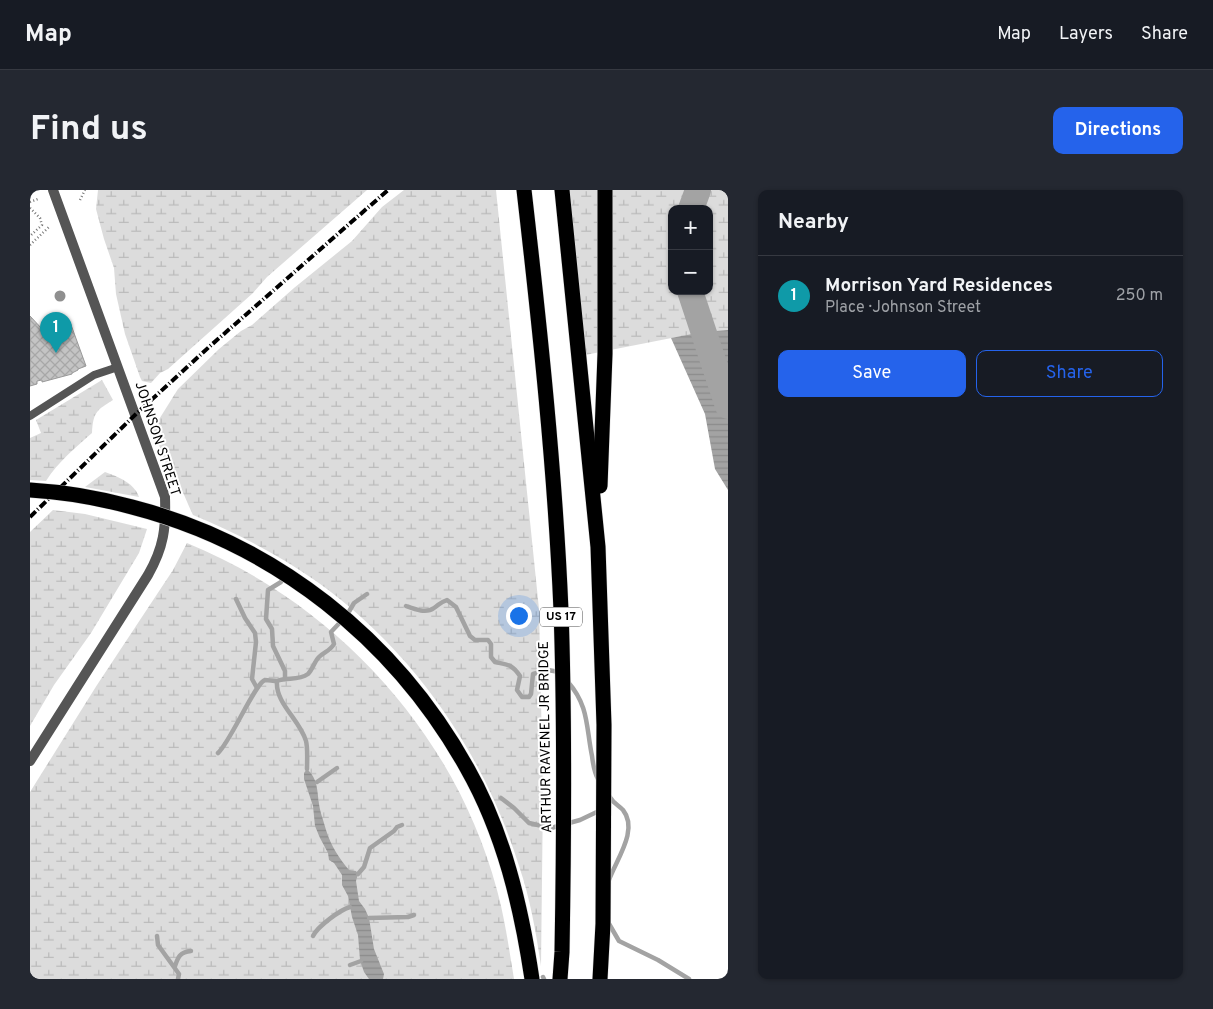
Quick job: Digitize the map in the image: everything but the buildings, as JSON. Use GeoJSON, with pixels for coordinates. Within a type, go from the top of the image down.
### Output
{"type":"FeatureCollection","features":[{"type":"Feature","properties":{"kind":"highway","name":"ARTHUR RAVENEL JR BRIDGE"},"geometry":{"type":"LineString","coordinates":[[524,190],[532,257],[554,502],[561,610],[565,784],[560,979]]}},
{"type":"Feature","properties":{"kind":"highway","name":"US 17"},"geometry":{"type":"LineString","coordinates":[[562,190],[598,547],[604,725],[603,924],[600,979]]}},
{"type":"Feature","properties":{"kind":"highway"},"geometry":{"type":"LineString","coordinates":[[598,547],[605,354],[605,190]]}},
{"type":"Feature","properties":{"kind":"highway"},"geometry":{"type":"LineString","coordinates":[[30,490],[113,502],[185,522],[221,538],[257,556],[305,586],[352,623],[378,648],[414,687],[442,727],[468,768],[486,806],[515,888],[525,932],[532,979]]}},
{"type":"Feature","properties":{"kind":"street","name":"JOHNSON STREET"},"geometry":{"type":"LineString","coordinates":[[30,761],[156,561],[162,547],[166,524],[165,497],[53,190]]}},
{"type":"Feature","properties":{"kind":"lane"},"geometry":{"type":"LineString","coordinates":[[30,416],[94,375],[118,367]]}},
{"type":"Feature","properties":{"kind":"path"},"geometry":{"type":"LineString","coordinates":[[80,200],[85,190]]}},
{"type":"Feature","properties":{"kind":"path"},"geometry":{"type":"LineString","coordinates":[[30,202],[38,199]]}},
{"type":"Feature","properties":{"kind":"path"},"geometry":{"type":"LineString","coordinates":[[30,208],[40,218],[42,225],[30,236]]}},
{"type":"Feature","properties":{"kind":"path"},"geometry":{"type":"LineString","coordinates":[[30,245],[49,227]]}},
{"type":"Feature","properties":{"kind":"green space"},"geometry":{"type":"Polygon","coordinates":[[[98,190],[367,190],[267,277],[253,293],[168,369],[160,373],[151,383],[142,381],[125,334],[116,294],[114,268],[96,209],[98,190]]]}},
{"type":"Feature","properties":{"kind":"green space"},"geometry":{"type":"Polygon","coordinates":[[[404,190],[496,190],[539,609],[543,792],[541,966],[526,890],[504,824],[465,744],[441,707],[414,672],[384,639],[351,608],[287,562],[225,529],[193,515],[181,490],[171,478],[153,429],[178,389],[219,349],[241,331],[252,325],[352,241],[382,207],[404,190]]]}},
{"type":"Feature","properties":{"kind":"green space"},"geometry":{"type":"Polygon","coordinates":[[[563,190],[728,190],[728,330],[702,332],[580,356],[563,190]]]}},
{"type":"Feature","properties":{"kind":"green space"},"geometry":{"type":"Polygon","coordinates":[[[102,380],[113,400],[97,412],[93,420],[92,433],[61,461],[46,481],[30,480],[30,438],[41,433],[36,420],[102,380]]]}},
{"type":"Feature","properties":{"kind":"green space"},"geometry":{"type":"Polygon","coordinates":[[[105,472],[121,478],[130,484],[139,497],[85,487],[105,472]]]}},
{"type":"Feature","properties":{"kind":"green space"},"geometry":{"type":"Polygon","coordinates":[[[53,510],[85,514],[147,529],[139,553],[91,633],[54,685],[30,726],[30,532],[53,510]]]}},
{"type":"Feature","properties":{"kind":"green space"},"geometry":{"type":"Polygon","coordinates":[[[187,543],[241,569],[292,601],[339,638],[382,680],[420,727],[452,778],[478,833],[500,901],[514,979],[30,979],[30,792],[97,685],[173,570],[187,543]]]}},
{"type":"Feature","properties":{"kind":"shaded area"},"geometry":{"type":"Polygon","coordinates":[[[728,330],[728,490],[715,469],[705,414],[671,338],[702,332],[728,330]]]}},
{"type":"Feature","properties":{"kind":"shaded area"},"geometry":{"type":"Polygon","coordinates":[[[307,769],[315,781],[320,810],[330,841],[349,870],[356,871],[358,874],[356,881],[359,901],[369,918],[374,949],[384,974],[383,979],[369,979],[364,972],[360,960],[358,935],[348,896],[342,885],[342,875],[334,863],[329,860],[328,853],[315,826],[313,806],[304,779],[304,773],[307,769]]]}},
{"type":"Feature","properties":{"kind":"waterway"},"geometry":{"type":"LineString","coordinates":[[692,205],[698,190]]}},
{"type":"Feature","properties":{"kind":"waterway"},"geometry":{"type":"LineString","coordinates":[[691,295],[728,406]]}},
{"type":"Feature","properties":{"kind":"waterway"},"geometry":{"type":"LineString","coordinates":[[281,582],[268,590],[266,619],[272,629],[273,646],[285,671],[285,679]]}},
{"type":"Feature","properties":{"kind":"waterway"},"geometry":{"type":"LineString","coordinates":[[307,769],[306,741],[299,726],[280,697],[277,681],[308,674],[317,659],[334,644],[331,632],[347,615],[354,603],[367,594]]}},
{"type":"Feature","properties":{"kind":"waterway"},"geometry":{"type":"LineString","coordinates":[[236,599],[255,633],[256,642],[252,679],[257,688]]}},
{"type":"Feature","properties":{"kind":"waterway"},"geometry":{"type":"LineString","coordinates":[[406,606],[427,611],[447,600],[456,607],[470,636],[475,640],[488,640],[491,644],[491,657],[495,662],[515,669],[520,676],[517,690],[522,697],[529,697],[531,694],[533,674],[548,670],[559,672]]}},
{"type":"Feature","properties":{"kind":"waterway"},"geometry":{"type":"LineString","coordinates":[[218,753],[255,691],[265,680],[277,681]]}},
{"type":"Feature","properties":{"kind":"waterway"},"geometry":{"type":"LineString","coordinates":[[568,682],[575,691],[583,708],[594,768],[598,779]]}},
{"type":"Feature","properties":{"kind":"waterway"},"geometry":{"type":"LineString","coordinates":[[317,782],[337,768]]}},
{"type":"Feature","properties":{"kind":"waterway"},"geometry":{"type":"LineString","coordinates":[[609,796],[623,810],[629,827],[625,845],[609,880]]}},
{"type":"Feature","properties":{"kind":"waterway"},"geometry":{"type":"LineString","coordinates":[[501,798],[529,823],[551,828],[580,820],[601,810]]}},
{"type":"Feature","properties":{"kind":"waterway"},"geometry":{"type":"LineString","coordinates":[[358,874],[364,867],[370,848],[402,825]]}},
{"type":"Feature","properties":{"kind":"waterway"},"geometry":{"type":"LineString","coordinates":[[313,936],[330,919],[350,907]]}},
{"type":"Feature","properties":{"kind":"waterway"},"geometry":{"type":"LineString","coordinates":[[369,918],[408,917],[414,915]]}},
{"type":"Feature","properties":{"kind":"waterway"},"geometry":{"type":"LineString","coordinates":[[608,922],[619,941],[658,960],[689,979]]}},
{"type":"Feature","properties":{"kind":"waterway"},"geometry":{"type":"LineString","coordinates":[[157,936],[158,945],[179,974],[178,979]]}},
{"type":"Feature","properties":{"kind":"waterway"},"geometry":{"type":"LineString","coordinates":[[175,966],[177,960],[184,952],[191,951]]}},
{"type":"Feature","properties":{"kind":"waterway"},"geometry":{"type":"LineString","coordinates":[[350,965],[361,961]]}},
{"type":"Feature","properties":{"kind":"railway"},"geometry":{"type":"LineString","coordinates":[[30,517],[136,414],[209,347],[388,190]]}},
{"type":"Feature","properties":{"kind":"place","name":"Morrison Yard Residences"},"geometry":{"type":"Point","coordinates":[56,353]}}]}
